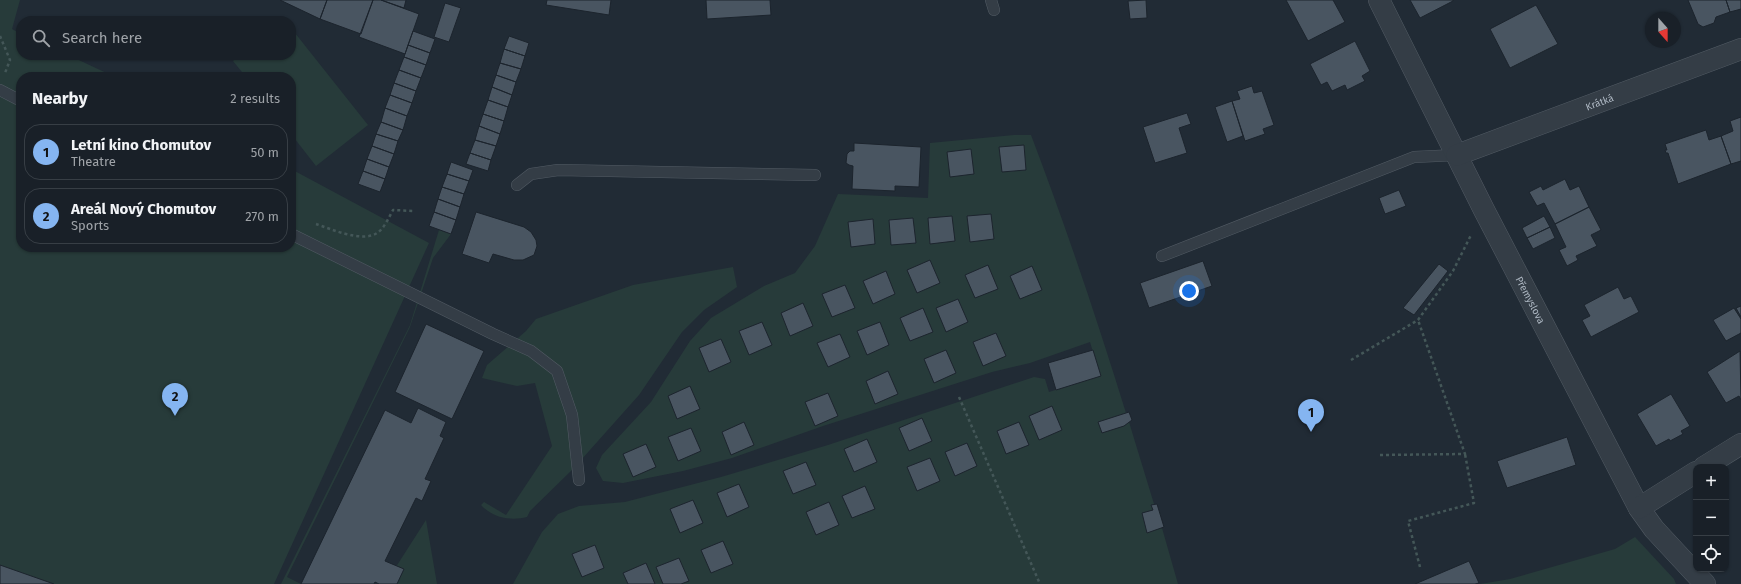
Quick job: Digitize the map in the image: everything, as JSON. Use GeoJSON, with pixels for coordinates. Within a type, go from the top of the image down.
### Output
{"type":"FeatureCollection","features":[{"type":"Feature","properties":{"kind":"street","name":"Přemyslova"},"geometry":{"type":"LineString","coordinates":[[1379,0],[1484,210],[1639,508],[1654,529],[1705,584]]}},
{"type":"Feature","properties":{"kind":"street","name":"Krátká"},"geometry":{"type":"LineString","coordinates":[[1457,155],[1741,49]]}},
{"type":"Feature","properties":{"kind":"street"},"geometry":{"type":"LineString","coordinates":[[1709,464],[1741,444]]}},
{"type":"Feature","properties":{"kind":"street"},"geometry":{"type":"LineString","coordinates":[[1639,508],[1693,474]]}},
{"type":"Feature","properties":{"kind":"lane"},"geometry":{"type":"LineString","coordinates":[[0,90],[16,98]]}},
{"type":"Feature","properties":{"kind":"lane"},"geometry":{"type":"LineString","coordinates":[[1162,256],[1414,157],[1457,155]]}},
{"type":"Feature","properties":{"kind":"lane"},"geometry":{"type":"LineString","coordinates":[[517,185],[530,174],[558,170],[815,175]]}},
{"type":"Feature","properties":{"kind":"lane"},"geometry":{"type":"LineString","coordinates":[[296,236],[493,334],[531,351],[557,371],[572,415],[579,480]]}},
{"type":"Feature","properties":{"kind":"path"},"geometry":{"type":"LineString","coordinates":[[0,36],[10,60],[0,90]]}},
{"type":"Feature","properties":{"kind":"path"},"geometry":{"type":"LineString","coordinates":[[311,222],[349,235],[367,236],[377,233],[393,210],[413,211]]}},
{"type":"Feature","properties":{"kind":"path"},"geometry":{"type":"LineString","coordinates":[[1351,360],[1418,320],[1453,271],[1484,210]]}},
{"type":"Feature","properties":{"kind":"path"},"geometry":{"type":"LineString","coordinates":[[1418,320],[1465,454],[1474,503],[1408,521],[1420,567]]}},
{"type":"Feature","properties":{"kind":"path"},"geometry":{"type":"LineString","coordinates":[[959,397],[1040,584]]}},
{"type":"Feature","properties":{"kind":"path"},"geometry":{"type":"LineString","coordinates":[[1380,454],[1465,454]]}},
{"type":"Feature","properties":{"kind":"green space"},"geometry":{"type":"Polygon","coordinates":[[[0,0],[20,0],[12,29],[16,31],[16,60],[79,60],[104,72],[16,72],[16,252],[296,252],[296,172],[429,243],[274,584],[0,584],[0,0]]]}},
{"type":"Feature","properties":{"kind":"green space"},"geometry":{"type":"Polygon","coordinates":[[[296,34],[368,125],[316,166],[296,140],[296,72],[242,72],[233,61],[296,60],[296,34]]]}},
{"type":"Feature","properties":{"kind":"green space"},"geometry":{"type":"Polygon","coordinates":[[[1014,135],[1031,135],[1081,273],[1126,413],[1099,422],[1102,433],[1124,426],[1129,422],[1154,504],[1152,505],[1153,510],[1142,513],[1147,532],[1162,528],[1178,584],[513,584],[542,532],[558,514],[579,506],[625,502],[721,477],[828,445],[1034,377],[1045,379],[1049,392],[1100,376],[1090,342],[1030,363],[992,372],[823,426],[732,458],[683,471],[623,483],[603,481],[596,468],[602,455],[651,402],[690,341],[711,318],[764,286],[795,273],[815,246],[838,194],[928,198],[930,143],[1014,135]]]}},
{"type":"Feature","properties":{"kind":"green space"},"geometry":{"type":"Polygon","coordinates":[[[439,230],[451,234],[433,258],[410,327],[287,577],[301,584],[281,584],[410,325],[439,230]]]}},
{"type":"Feature","properties":{"kind":"green space"},"geometry":{"type":"Polygon","coordinates":[[[733,267],[737,287],[704,310],[682,332],[639,395],[573,469],[530,511],[527,517],[514,519],[496,516],[481,505],[484,502],[506,515],[552,446],[535,383],[517,386],[482,378],[487,365],[526,331],[536,319],[633,285],[733,267]]]}},
{"type":"Feature","properties":{"kind":"green space"},"geometry":{"type":"Polygon","coordinates":[[[426,520],[437,584],[385,584],[426,520]]]}},
{"type":"Feature","properties":{"kind":"green space"},"geometry":{"type":"Polygon","coordinates":[[[1635,537],[1674,579],[1676,584],[1480,584],[1510,579],[1615,549],[1635,537]]]}},
{"type":"Feature","properties":{"kind":"building"},"geometry":{"type":"Polygon","coordinates":[[[280,0],[327,0],[320,19],[280,0]]]}},
{"type":"Feature","properties":{"kind":"building"},"geometry":{"type":"Polygon","coordinates":[[[327,0],[373,0],[361,34],[320,19],[327,0]]]}},
{"type":"Feature","properties":{"kind":"building"},"geometry":{"type":"Polygon","coordinates":[[[373,0],[381,0],[419,14],[405,54],[359,37],[373,0]]]}},
{"type":"Feature","properties":{"kind":"building"},"geometry":{"type":"Polygon","coordinates":[[[381,0],[406,0],[404,8],[381,0]]]}},
{"type":"Feature","properties":{"kind":"building"},"geometry":{"type":"Polygon","coordinates":[[[547,0],[611,0],[609,15],[546,5],[547,0]]]}},
{"type":"Feature","properties":{"kind":"building"},"geometry":{"type":"Polygon","coordinates":[[[706,0],[770,0],[771,15],[707,19],[706,0]]]}},
{"type":"Feature","properties":{"kind":"building"},"geometry":{"type":"Polygon","coordinates":[[[1146,0],[1147,18],[1130,19],[1128,1],[1146,0]]]}},
{"type":"Feature","properties":{"kind":"building"},"geometry":{"type":"Polygon","coordinates":[[[1286,0],[1333,0],[1345,22],[1308,41],[1286,0]]]}},
{"type":"Feature","properties":{"kind":"building"},"geometry":{"type":"Polygon","coordinates":[[[1410,0],[1453,0],[1453,1],[1420,18],[1410,0]]]}},
{"type":"Feature","properties":{"kind":"building"},"geometry":{"type":"Polygon","coordinates":[[[1688,0],[1726,0],[1730,12],[1716,17],[1714,23],[1703,27],[1698,24],[1688,0]]]}},
{"type":"Feature","properties":{"kind":"building"},"geometry":{"type":"Polygon","coordinates":[[[1726,0],[1741,0],[1741,9],[1730,12],[1726,0]]]}},
{"type":"Feature","properties":{"kind":"building"},"geometry":{"type":"Polygon","coordinates":[[[445,3],[461,8],[449,42],[434,37],[445,3]]]}},
{"type":"Feature","properties":{"kind":"building"},"geometry":{"type":"Polygon","coordinates":[[[1536,5],[1558,44],[1510,68],[1490,29],[1536,5]]]}},
{"type":"Feature","properties":{"kind":"building"},"geometry":{"type":"Polygon","coordinates":[[[413,31],[435,39],[430,53],[408,45],[413,31]]]}},
{"type":"Feature","properties":{"kind":"building"},"geometry":{"type":"Polygon","coordinates":[[[509,36],[529,43],[525,56],[504,49],[509,36]]]}},
{"type":"Feature","properties":{"kind":"building"},"geometry":{"type":"Polygon","coordinates":[[[1355,41],[1370,71],[1362,76],[1365,81],[1347,90],[1345,85],[1332,91],[1327,82],[1321,85],[1310,64],[1355,41]]]}},
{"type":"Feature","properties":{"kind":"building"},"geometry":{"type":"Polygon","coordinates":[[[408,45],[430,53],[426,65],[404,57],[408,45]]]}},
{"type":"Feature","properties":{"kind":"building"},"geometry":{"type":"Polygon","coordinates":[[[504,49],[525,56],[521,69],[500,63],[504,49]]]}},
{"type":"Feature","properties":{"kind":"building"},"geometry":{"type":"Polygon","coordinates":[[[404,57],[426,65],[421,78],[399,70],[404,57]]]}},
{"type":"Feature","properties":{"kind":"building"},"geometry":{"type":"Polygon","coordinates":[[[500,63],[521,69],[516,82],[496,75],[500,63]]]}},
{"type":"Feature","properties":{"kind":"building"},"geometry":{"type":"Polygon","coordinates":[[[399,70],[421,78],[416,91],[394,83],[399,70]]]}},
{"type":"Feature","properties":{"kind":"building"},"geometry":{"type":"Polygon","coordinates":[[[496,75],[516,82],[512,95],[492,87],[496,75]]]}},
{"type":"Feature","properties":{"kind":"building"},"geometry":{"type":"Polygon","coordinates":[[[394,83],[416,91],[412,103],[390,95],[394,83]]]}},
{"type":"Feature","properties":{"kind":"building"},"geometry":{"type":"Polygon","coordinates":[[[1252,86],[1254,93],[1262,91],[1274,125],[1263,129],[1265,134],[1245,141],[1232,101],[1240,99],[1237,91],[1252,86]]]}},
{"type":"Feature","properties":{"kind":"building"},"geometry":{"type":"Polygon","coordinates":[[[492,87],[512,95],[508,107],[488,100],[492,87]]]}},
{"type":"Feature","properties":{"kind":"building"},"geometry":{"type":"Polygon","coordinates":[[[390,95],[412,103],[407,116],[385,108],[390,95]]]}},
{"type":"Feature","properties":{"kind":"building"},"geometry":{"type":"Polygon","coordinates":[[[488,100],[508,107],[504,121],[483,114],[488,100]]]}},
{"type":"Feature","properties":{"kind":"building"},"geometry":{"type":"Polygon","coordinates":[[[1232,101],[1243,136],[1227,142],[1215,107],[1232,101]]]}},
{"type":"Feature","properties":{"kind":"building"},"geometry":{"type":"Polygon","coordinates":[[[385,108],[407,116],[403,130],[381,122],[385,108]]]}},
{"type":"Feature","properties":{"kind":"building"},"geometry":{"type":"Polygon","coordinates":[[[1187,113],[1191,124],[1179,128],[1187,153],[1155,163],[1143,127],[1187,113]]]}},
{"type":"Feature","properties":{"kind":"building"},"geometry":{"type":"Polygon","coordinates":[[[483,114],[504,121],[500,134],[479,126],[483,114]]]}},
{"type":"Feature","properties":{"kind":"building"},"geometry":{"type":"Polygon","coordinates":[[[1741,117],[1741,161],[1731,164],[1721,136],[1733,131],[1730,121],[1741,117]]]}},
{"type":"Feature","properties":{"kind":"building"},"geometry":{"type":"Polygon","coordinates":[[[381,122],[403,130],[398,141],[376,134],[381,122]]]}},
{"type":"Feature","properties":{"kind":"building"},"geometry":{"type":"Polygon","coordinates":[[[479,126],[500,134],[496,146],[475,140],[479,126]]]}},
{"type":"Feature","properties":{"kind":"building"},"geometry":{"type":"Polygon","coordinates":[[[1706,130],[1709,140],[1721,136],[1731,164],[1678,184],[1668,153],[1666,153],[1665,150],[1667,150],[1665,144],[1706,130]]]}},
{"type":"Feature","properties":{"kind":"building"},"geometry":{"type":"Polygon","coordinates":[[[376,134],[398,141],[394,154],[372,146],[376,134]]]}},
{"type":"Feature","properties":{"kind":"building"},"geometry":{"type":"Polygon","coordinates":[[[475,140],[496,146],[491,160],[470,153],[475,140]]]}},
{"type":"Feature","properties":{"kind":"building"},"geometry":{"type":"Polygon","coordinates":[[[854,143],[921,147],[919,187],[895,186],[895,191],[852,189],[853,166],[846,163],[847,154],[850,151],[854,151],[854,143]]]}},
{"type":"Feature","properties":{"kind":"building"},"geometry":{"type":"Polygon","coordinates":[[[1024,145],[1026,170],[1002,172],[999,147],[1024,145]]]}},
{"type":"Feature","properties":{"kind":"building"},"geometry":{"type":"Polygon","coordinates":[[[372,146],[394,154],[389,167],[367,159],[372,146]]]}},
{"type":"Feature","properties":{"kind":"building"},"geometry":{"type":"Polygon","coordinates":[[[971,149],[974,174],[950,177],[947,152],[971,149]]]}},
{"type":"Feature","properties":{"kind":"building"},"geometry":{"type":"Polygon","coordinates":[[[470,153],[491,160],[488,171],[466,164],[470,153]]]}},
{"type":"Feature","properties":{"kind":"building"},"geometry":{"type":"Polygon","coordinates":[[[367,159],[389,167],[385,179],[363,171],[367,159]]]}},
{"type":"Feature","properties":{"kind":"building"},"geometry":{"type":"Polygon","coordinates":[[[451,162],[473,170],[469,181],[447,174],[451,162]]]}},
{"type":"Feature","properties":{"kind":"building"},"geometry":{"type":"Polygon","coordinates":[[[363,171],[385,179],[380,192],[358,184],[363,171]]]}},
{"type":"Feature","properties":{"kind":"building"},"geometry":{"type":"Polygon","coordinates":[[[447,174],[469,181],[464,194],[442,187],[447,174]]]}},
{"type":"Feature","properties":{"kind":"building"},"geometry":{"type":"Polygon","coordinates":[[[1565,179],[1570,190],[1579,186],[1589,207],[1555,224],[1544,203],[1537,206],[1529,192],[1541,186],[1543,190],[1565,179]]]}},
{"type":"Feature","properties":{"kind":"building"},"geometry":{"type":"Polygon","coordinates":[[[442,187],[464,194],[460,207],[438,199],[442,187]]]}},
{"type":"Feature","properties":{"kind":"building"},"geometry":{"type":"Polygon","coordinates":[[[1399,190],[1406,206],[1385,214],[1379,198],[1399,190]]]}},
{"type":"Feature","properties":{"kind":"building"},"geometry":{"type":"Polygon","coordinates":[[[438,199],[460,207],[456,220],[434,212],[438,199]]]}},
{"type":"Feature","properties":{"kind":"building"},"geometry":{"type":"Polygon","coordinates":[[[1589,207],[1601,230],[1591,235],[1597,246],[1576,256],[1578,260],[1567,266],[1559,250],[1566,247],[1555,224],[1589,207]]]}},
{"type":"Feature","properties":{"kind":"building"},"geometry":{"type":"Polygon","coordinates":[[[434,212],[456,220],[451,234],[429,226],[434,212]]]}},
{"type":"Feature","properties":{"kind":"building"},"geometry":{"type":"Polygon","coordinates":[[[476,212],[524,227],[531,232],[536,240],[537,246],[534,255],[523,260],[514,260],[493,254],[489,263],[462,254],[476,212]]]}},
{"type":"Feature","properties":{"kind":"building"},"geometry":{"type":"Polygon","coordinates":[[[991,214],[994,239],[970,242],[967,216],[991,214]]]}},
{"type":"Feature","properties":{"kind":"building"},"geometry":{"type":"Polygon","coordinates":[[[952,216],[955,241],[930,244],[928,218],[952,216]]]}},
{"type":"Feature","properties":{"kind":"building"},"geometry":{"type":"Polygon","coordinates":[[[1544,216],[1550,227],[1527,238],[1522,228],[1544,216]]]}},
{"type":"Feature","properties":{"kind":"building"},"geometry":{"type":"Polygon","coordinates":[[[913,218],[916,243],[891,245],[889,220],[913,218]]]}},
{"type":"Feature","properties":{"kind":"building"},"geometry":{"type":"Polygon","coordinates":[[[873,219],[875,244],[851,247],[848,222],[873,219]]]}},
{"type":"Feature","properties":{"kind":"building"},"geometry":{"type":"Polygon","coordinates":[[[1550,227],[1555,238],[1533,249],[1527,238],[1550,227]]]}},
{"type":"Feature","properties":{"kind":"building"},"geometry":{"type":"Polygon","coordinates":[[[930,260],[940,283],[917,293],[907,270],[930,260]]]}},
{"type":"Feature","properties":{"kind":"building"},"geometry":{"type":"Polygon","coordinates":[[[1203,261],[1212,286],[1149,308],[1140,283],[1203,261]]]}},
{"type":"Feature","properties":{"kind":"building"},"geometry":{"type":"Polygon","coordinates":[[[1439,264],[1448,271],[1414,315],[1403,308],[1439,264]]]}},
{"type":"Feature","properties":{"kind":"building"},"geometry":{"type":"Polygon","coordinates":[[[988,265],[998,289],[975,298],[965,275],[988,265]]]}},
{"type":"Feature","properties":{"kind":"building"},"geometry":{"type":"Polygon","coordinates":[[[1032,266],[1042,290],[1020,299],[1010,276],[1032,266]]]}},
{"type":"Feature","properties":{"kind":"building"},"geometry":{"type":"Polygon","coordinates":[[[886,271],[895,294],[873,304],[863,281],[886,271]]]}},
{"type":"Feature","properties":{"kind":"building"},"geometry":{"type":"Polygon","coordinates":[[[845,285],[855,308],[832,317],[822,294],[845,285]]]}},
{"type":"Feature","properties":{"kind":"building"},"geometry":{"type":"Polygon","coordinates":[[[1618,287],[1624,299],[1631,296],[1639,312],[1591,337],[1582,320],[1590,316],[1584,305],[1618,287]]]}},
{"type":"Feature","properties":{"kind":"building"},"geometry":{"type":"Polygon","coordinates":[[[958,299],[968,322],[946,332],[936,308],[958,299]]]}},
{"type":"Feature","properties":{"kind":"building"},"geometry":{"type":"Polygon","coordinates":[[[803,303],[813,326],[790,336],[781,313],[803,303]]]}},
{"type":"Feature","properties":{"kind":"building"},"geometry":{"type":"Polygon","coordinates":[[[1741,306],[1741,317],[1736,308],[1741,306]]]}},
{"type":"Feature","properties":{"kind":"building"},"geometry":{"type":"Polygon","coordinates":[[[923,308],[933,332],[910,341],[900,318],[923,308]]]}},
{"type":"Feature","properties":{"kind":"building"},"geometry":{"type":"Polygon","coordinates":[[[1734,308],[1741,319],[1741,333],[1726,341],[1713,320],[1734,308]]]}},
{"type":"Feature","properties":{"kind":"building"},"geometry":{"type":"Polygon","coordinates":[[[762,322],[772,345],[749,355],[739,331],[762,322]]]}},
{"type":"Feature","properties":{"kind":"building"},"geometry":{"type":"Polygon","coordinates":[[[880,322],[889,345],[867,355],[857,331],[880,322]]]}},
{"type":"Feature","properties":{"kind":"building"},"geometry":{"type":"Polygon","coordinates":[[[426,324],[484,351],[452,419],[395,392],[426,324]]]}},
{"type":"Feature","properties":{"kind":"building"},"geometry":{"type":"Polygon","coordinates":[[[996,333],[1006,356],[983,366],[973,342],[996,333]]]}},
{"type":"Feature","properties":{"kind":"building"},"geometry":{"type":"Polygon","coordinates":[[[840,334],[850,357],[828,367],[817,343],[840,334]]]}},
{"type":"Feature","properties":{"kind":"building"},"geometry":{"type":"Polygon","coordinates":[[[721,339],[731,362],[709,372],[699,348],[721,339]]]}},
{"type":"Feature","properties":{"kind":"building"},"geometry":{"type":"Polygon","coordinates":[[[946,350],[956,373],[934,383],[924,359],[946,350]]]}},
{"type":"Feature","properties":{"kind":"building"},"geometry":{"type":"Polygon","coordinates":[[[1093,350],[1101,376],[1056,390],[1048,363],[1093,350]]]}},
{"type":"Feature","properties":{"kind":"building"},"geometry":{"type":"Polygon","coordinates":[[[1740,351],[1741,400],[1739,396],[1726,403],[1707,372],[1740,351]]]}},
{"type":"Feature","properties":{"kind":"building"},"geometry":{"type":"Polygon","coordinates":[[[888,371],[898,394],[875,404],[866,381],[888,371]]]}},
{"type":"Feature","properties":{"kind":"building"},"geometry":{"type":"Polygon","coordinates":[[[690,386],[700,409],[677,419],[668,396],[690,386]]]}},
{"type":"Feature","properties":{"kind":"building"},"geometry":{"type":"Polygon","coordinates":[[[828,393],[838,416],[815,426],[805,402],[828,393]]]}},
{"type":"Feature","properties":{"kind":"building"},"geometry":{"type":"Polygon","coordinates":[[[1671,394],[1690,426],[1681,431],[1683,434],[1656,446],[1637,414],[1671,394]]]}},
{"type":"Feature","properties":{"kind":"building"},"geometry":{"type":"Polygon","coordinates":[[[1052,406],[1062,430],[1039,440],[1029,416],[1052,406]]]}},
{"type":"Feature","properties":{"kind":"building"},"geometry":{"type":"Polygon","coordinates":[[[418,408],[446,422],[440,436],[444,438],[425,479],[431,481],[422,501],[416,498],[385,561],[404,569],[397,584],[379,584],[375,582],[374,584],[301,584],[385,410],[411,423],[418,408]]]}},
{"type":"Feature","properties":{"kind":"building"},"geometry":{"type":"Polygon","coordinates":[[[1129,412],[1132,420],[1124,426],[1102,433],[1098,422],[1129,412]]]}},
{"type":"Feature","properties":{"kind":"building"},"geometry":{"type":"Polygon","coordinates":[[[922,418],[932,441],[909,451],[899,428],[922,418]]]}},
{"type":"Feature","properties":{"kind":"building"},"geometry":{"type":"Polygon","coordinates":[[[744,422],[754,445],[731,455],[722,432],[744,422]]]}},
{"type":"Feature","properties":{"kind":"building"},"geometry":{"type":"Polygon","coordinates":[[[1019,422],[1029,445],[1006,454],[997,431],[1019,422]]]}},
{"type":"Feature","properties":{"kind":"building"},"geometry":{"type":"Polygon","coordinates":[[[691,428],[701,451],[678,461],[668,437],[691,428]]]}},
{"type":"Feature","properties":{"kind":"building"},"geometry":{"type":"Polygon","coordinates":[[[1567,437],[1576,465],[1507,488],[1497,461],[1567,437]]]}},
{"type":"Feature","properties":{"kind":"building"},"geometry":{"type":"Polygon","coordinates":[[[867,439],[877,462],[854,472],[844,449],[867,439]]]}},
{"type":"Feature","properties":{"kind":"building"},"geometry":{"type":"Polygon","coordinates":[[[967,443],[977,466],[955,476],[945,452],[967,443]]]}},
{"type":"Feature","properties":{"kind":"building"},"geometry":{"type":"Polygon","coordinates":[[[646,444],[656,467],[633,477],[623,454],[646,444]]]}},
{"type":"Feature","properties":{"kind":"building"},"geometry":{"type":"Polygon","coordinates":[[[930,458],[940,481],[917,491],[907,467],[930,458]]]}},
{"type":"Feature","properties":{"kind":"building"},"geometry":{"type":"Polygon","coordinates":[[[806,462],[816,485],[793,494],[783,471],[806,462]]]}},
{"type":"Feature","properties":{"kind":"building"},"geometry":{"type":"Polygon","coordinates":[[[739,484],[749,507],[727,517],[717,493],[739,484]]]}},
{"type":"Feature","properties":{"kind":"building"},"geometry":{"type":"Polygon","coordinates":[[[865,486],[875,509],[852,518],[842,496],[865,486]]]}},
{"type":"Feature","properties":{"kind":"building"},"geometry":{"type":"Polygon","coordinates":[[[693,500],[703,523],[680,533],[670,509],[693,500]]]}},
{"type":"Feature","properties":{"kind":"building"},"geometry":{"type":"Polygon","coordinates":[[[829,502],[839,525],[816,535],[806,512],[829,502]]]}},
{"type":"Feature","properties":{"kind":"building"},"geometry":{"type":"Polygon","coordinates":[[[1157,504],[1164,527],[1147,533],[1142,513],[1153,510],[1151,505],[1157,504]]]}},
{"type":"Feature","properties":{"kind":"building"},"geometry":{"type":"Polygon","coordinates":[[[723,541],[733,564],[711,573],[701,550],[723,541]]]}},
{"type":"Feature","properties":{"kind":"building"},"geometry":{"type":"Polygon","coordinates":[[[595,545],[604,568],[582,577],[572,554],[595,545]]]}},
{"type":"Feature","properties":{"kind":"building"},"geometry":{"type":"Polygon","coordinates":[[[679,558],[689,581],[681,584],[663,584],[656,567],[679,558]]]}},
{"type":"Feature","properties":{"kind":"building"},"geometry":{"type":"Polygon","coordinates":[[[1469,561],[1479,583],[1415,584],[1469,561]]]}},
{"type":"Feature","properties":{"kind":"building"},"geometry":{"type":"Polygon","coordinates":[[[646,563],[655,584],[628,584],[623,573],[646,563]]]}},
{"type":"Feature","properties":{"kind":"building"},"geometry":{"type":"Polygon","coordinates":[[[0,565],[54,584],[0,584],[0,565]]]}},
{"type":"Feature","properties":{"kind":"place","name":"Areál Nový Chomutov"},"geometry":{"type":"Point","coordinates":[175,416]}},
{"type":"Feature","properties":{"kind":"place","name":"Letní kino Chomutov"},"geometry":{"type":"Point","coordinates":[1311,432]}}]}
